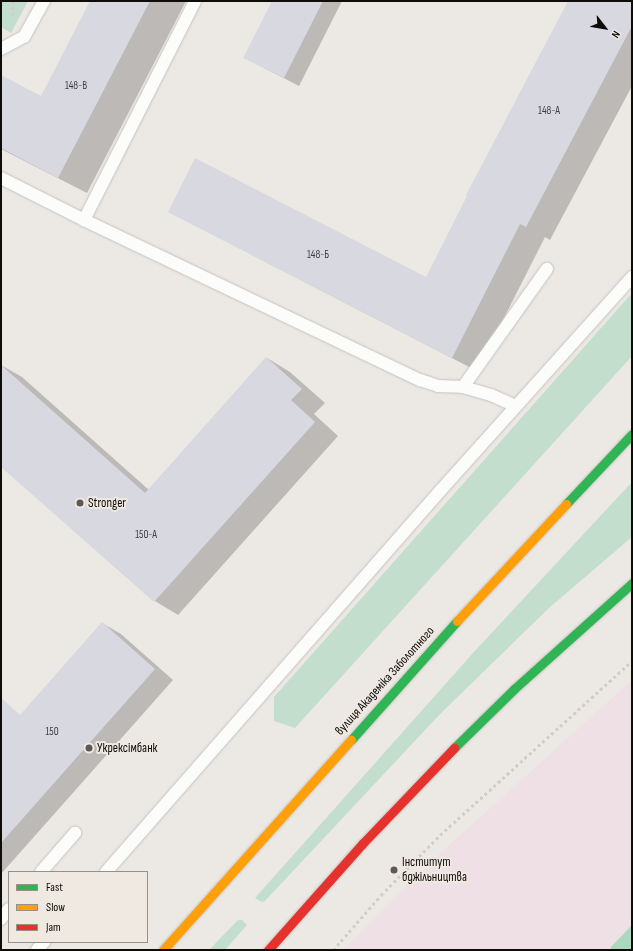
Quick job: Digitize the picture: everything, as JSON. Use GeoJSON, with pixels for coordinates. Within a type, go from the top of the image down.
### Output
{"type":"FeatureCollection","features":[{"type":"Feature","properties":{"kind":"highway","name":"вулиця Академіка Заболотного"},"geometry":{"type":"LineString","coordinates":[[163,950],[504,568],[632,434]]}},
{"type":"Feature","properties":{"kind":"highway"},"geometry":{"type":"LineString","coordinates":[[268,950],[362,843],[446,757],[514,689],[632,583]]}},
{"type":"Feature","properties":{"kind":"lane"},"geometry":{"type":"LineString","coordinates":[[1,48],[24,37],[44,1]]}},
{"type":"Feature","properties":{"kind":"lane"},"geometry":{"type":"LineString","coordinates":[[84,220],[195,1]]}},
{"type":"Feature","properties":{"kind":"lane"},"geometry":{"type":"LineString","coordinates":[[1,178],[84,220],[420,380],[438,386],[463,387],[516,406]]}},
{"type":"Feature","properties":{"kind":"lane"},"geometry":{"type":"LineString","coordinates":[[463,387],[547,269]]}},
{"type":"Feature","properties":{"kind":"lane"},"geometry":{"type":"LineString","coordinates":[[107,871],[516,406],[632,277]]}},
{"type":"Feature","properties":{"kind":"lane"},"geometry":{"type":"LineString","coordinates":[[42,871],[75,833]]}},
{"type":"Feature","properties":{"kind":"lane"},"geometry":{"type":"LineString","coordinates":[[1,918],[8,910]]}},
{"type":"Feature","properties":{"kind":"path"},"geometry":{"type":"LineString","coordinates":[[333,950],[381,895],[440,835],[632,661]]}},
{"type":"Feature","properties":{"kind":"shaded area"},"geometry":{"type":"Polygon","coordinates":[[[631,681],[632,925],[610,948],[613,950],[343,950],[435,858],[631,681]]]}},
{"type":"Feature","properties":{"kind":"green space"},"geometry":{"type":"Polygon","coordinates":[[[1,1],[28,1],[11,33],[1,27],[1,1]]]}},
{"type":"Feature","properties":{"kind":"green space"},"geometry":{"type":"Polygon","coordinates":[[[632,293],[632,356],[295,728],[274,721],[274,697],[632,293]]]}},
{"type":"Feature","properties":{"kind":"green space"},"geometry":{"type":"Polygon","coordinates":[[[632,482],[632,537],[550,607],[440,714],[265,901],[262,902],[255,898],[473,653],[632,482]]]}},
{"type":"Feature","properties":{"kind":"green space"},"geometry":{"type":"Polygon","coordinates":[[[238,920],[242,920],[247,925],[225,950],[209,950],[238,920]]]}},
{"type":"Feature","properties":{"kind":"green space"},"geometry":{"type":"Polygon","coordinates":[[[632,925],[632,950],[613,950],[610,948],[632,925]]]}},
{"type":"Feature","properties":{"kind":"building"},"geometry":{"type":"Polygon","coordinates":[[[90,1],[150,1],[58,178],[1,148],[1,75],[41,96],[90,1]]]}},
{"type":"Feature","properties":{"kind":"building"},"geometry":{"type":"Polygon","coordinates":[[[272,1],[323,1],[284,78],[243,58],[272,1]]]}},
{"type":"Feature","properties":{"kind":"building"},"geometry":{"type":"Polygon","coordinates":[[[568,1],[632,1],[632,26],[526,227],[520,224],[452,358],[168,212],[195,158],[426,277],[467,196],[466,195],[568,1]]]}},
{"type":"Feature","properties":{"kind":"building"},"geometry":{"type":"Polygon","coordinates":[[[266,357],[302,389],[291,400],[315,422],[154,602],[1,467],[1,365],[145,493],[266,357]]]}},
{"type":"Feature","properties":{"kind":"building"},"geometry":{"type":"Polygon","coordinates":[[[102,622],[155,669],[1,843],[1,698],[20,715],[102,622]]]}},
{"type":"Feature","properties":{"kind":"traffic: fast"},"geometry":{"type":"LineString","coordinates":[[566,504],[632,434]]}},
{"type":"Feature","properties":{"kind":"traffic: fast"},"geometry":{"type":"LineString","coordinates":[[454,748],[514,689],[632,583]]}},
{"type":"Feature","properties":{"kind":"traffic: fast"},"geometry":{"type":"LineString","coordinates":[[351,740],[457,621]]}},
{"type":"Feature","properties":{"kind":"traffic: slow"},"geometry":{"type":"LineString","coordinates":[[457,621],[566,504]]}},
{"type":"Feature","properties":{"kind":"traffic: slow"},"geometry":{"type":"LineString","coordinates":[[163,950],[351,740]]}},
{"type":"Feature","properties":{"kind":"traffic: jam"},"geometry":{"type":"LineString","coordinates":[[268,950],[363,843],[454,748]]}},
{"type":"Feature","properties":{"kind":"place","name":"Stronger"},"geometry":{"type":"Point","coordinates":[80,503]}},
{"type":"Feature","properties":{"kind":"place","name":"Укрексімбанк"},"geometry":{"type":"Point","coordinates":[89,748]}},
{"type":"Feature","properties":{"kind":"place","name":"Інститут бджільництва"},"geometry":{"type":"Point","coordinates":[394,870]}}]}
